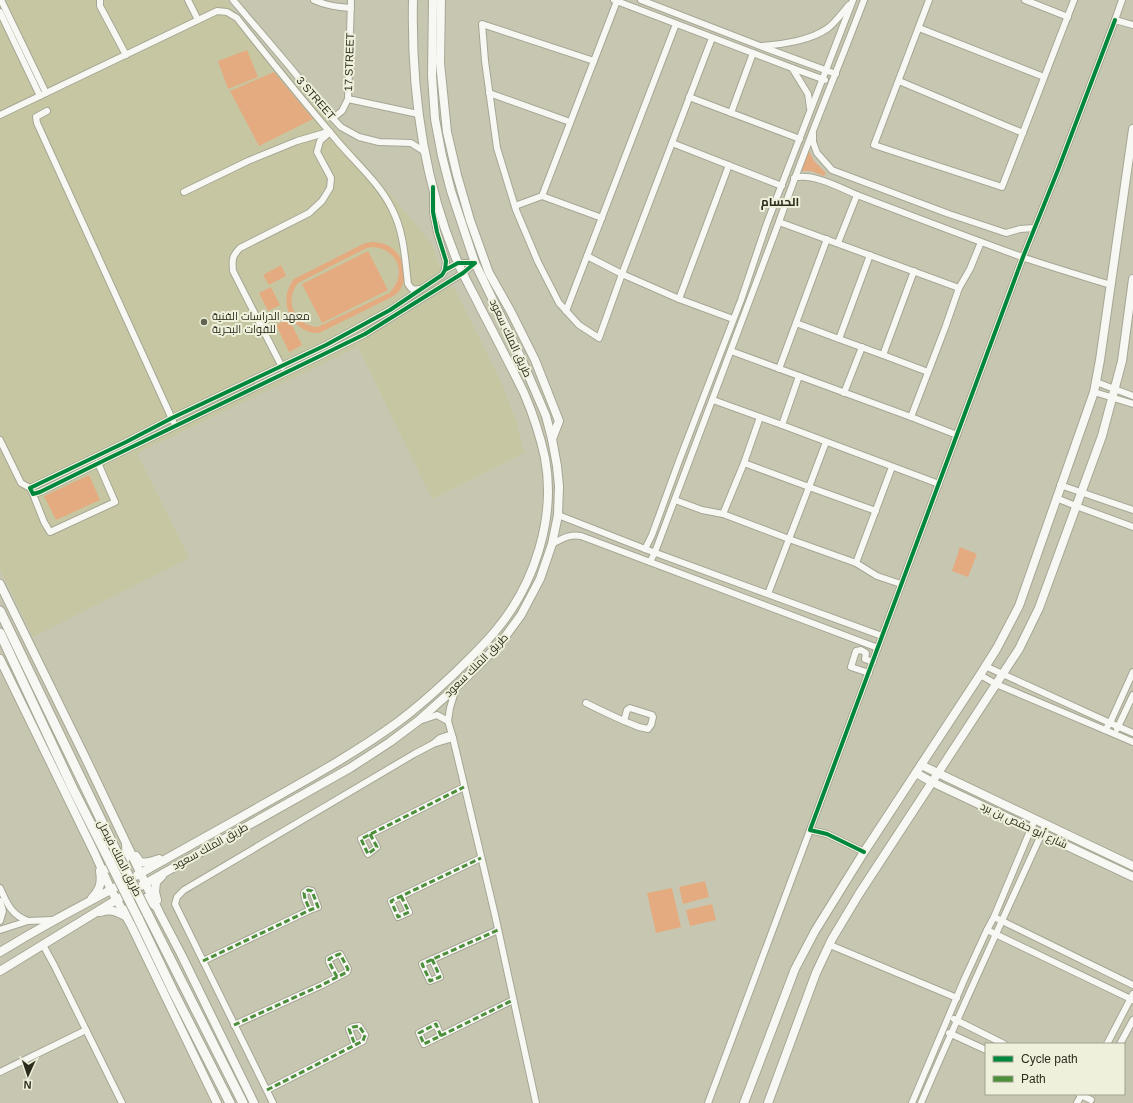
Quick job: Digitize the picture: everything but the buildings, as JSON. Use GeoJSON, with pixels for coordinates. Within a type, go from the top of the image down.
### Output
{"type":"FeatureCollection","features":[{"type":"Feature","properties":{"kind":"highway","name":"طريق الملك فيصل"},"geometry":{"type":"LineString","coordinates":[[0,611],[115,849],[243,1103]]}},
{"type":"Feature","properties":{"kind":"highway","name":"طريق الملك فيصل"},"geometry":{"type":"LineString","coordinates":[[0,633],[70,782],[230,1103]]}},
{"type":"Feature","properties":{"kind":"main road","name":"طريق الملك سعود"},"geometry":{"type":"LineString","coordinates":[[0,952],[266,803],[348,755],[399,721],[442,685],[477,652],[498,628],[514,606],[525,585],[541,540],[546,516],[547,488],[545,460],[538,432],[524,393],[458,263],[441,218],[429,174],[418,114],[413,45],[413,0]]}},
{"type":"Feature","properties":{"kind":"main road","name":"طريق الملك سعود"},"geometry":{"type":"LineString","coordinates":[[0,971],[146,882],[350,768],[390,742],[418,721],[456,687],[502,641],[521,615],[540,579],[552,544],[558,514],[559,486],[557,466],[546,416],[521,358],[475,263],[451,192],[435,119],[432,76],[433,0]]}},
{"type":"Feature","properties":{"kind":"main road"},"geometry":{"type":"LineString","coordinates":[[442,0],[440,63],[447,132],[457,175],[470,220],[489,273],[511,312],[535,360],[559,421],[552,439]]}},
{"type":"Feature","properties":{"kind":"main road"},"geometry":{"type":"LineString","coordinates":[[744,1103],[795,969],[815,931],[864,852],[997,648],[1019,606],[1060,485],[1094,392],[1100,360],[1133,129]]}},
{"type":"Feature","properties":{"kind":"main road"},"geometry":{"type":"LineString","coordinates":[[768,1103],[816,973],[830,944],[859,894],[1019,649],[1039,608],[1102,436],[1122,361],[1133,279]]}},
{"type":"Feature","properties":{"kind":"main road"},"geometry":{"type":"LineString","coordinates":[[0,584],[142,873],[160,914],[254,1103]]}},
{"type":"Feature","properties":{"kind":"main road"},"geometry":{"type":"LineString","coordinates":[[0,659],[111,890],[131,925],[217,1103]]}},
{"type":"Feature","properties":{"kind":"main road","name":"شارع أبو حفص بن برد"},"geometry":{"type":"LineString","coordinates":[[921,765],[1133,866]]}},
{"type":"Feature","properties":{"kind":"main road","name":"شارع أبو حفص بن برد"},"geometry":{"type":"LineString","coordinates":[[916,773],[932,782],[1133,877]]}},
{"type":"Feature","properties":{"kind":"main road"},"geometry":{"type":"LineString","coordinates":[[126,841],[140,862],[150,862],[175,854]]}},
{"type":"Feature","properties":{"kind":"main road"},"geometry":{"type":"LineString","coordinates":[[95,854],[105,867],[110,869],[116,867],[125,862],[127,858],[126,841]]}},
{"type":"Feature","properties":{"kind":"main road"},"geometry":{"type":"LineString","coordinates":[[87,903],[98,892],[101,880],[95,854]]}},
{"type":"Feature","properties":{"kind":"main road"},"geometry":{"type":"LineString","coordinates":[[160,914],[155,892],[156,882],[178,864]]}},
{"type":"Feature","properties":{"kind":"main road"},"geometry":{"type":"LineString","coordinates":[[131,925],[127,912],[129,906],[142,898],[150,900],[160,914]]}},
{"type":"Feature","properties":{"kind":"main road"},"geometry":{"type":"LineString","coordinates":[[92,914],[112,910],[125,916]]}},
{"type":"Feature","properties":{"kind":"street"},"geometry":{"type":"LineString","coordinates":[[1,0],[46,93]]}},
{"type":"Feature","properties":{"kind":"street"},"geometry":{"type":"LineString","coordinates":[[100,0],[100,6],[126,55]]}},
{"type":"Feature","properties":{"kind":"street"},"geometry":{"type":"LineString","coordinates":[[188,0],[198,20]]}},
{"type":"Feature","properties":{"kind":"street","name":"3 STREET"},"geometry":{"type":"LineString","coordinates":[[233,0],[290,67],[322,108],[341,127],[359,137],[379,142],[411,143],[425,152]]}},
{"type":"Feature","properties":{"kind":"street"},"geometry":{"type":"LineString","coordinates":[[314,0],[325,5],[351,8]]}},
{"type":"Feature","properties":{"kind":"street","name":"17 STREET"},"geometry":{"type":"LineString","coordinates":[[332,118],[342,110],[348,99],[352,0]]}},
{"type":"Feature","properties":{"kind":"street"},"geometry":{"type":"LineString","coordinates":[[641,0],[836,74]]}},
{"type":"Feature","properties":{"kind":"street"},"geometry":{"type":"LineString","coordinates":[[650,562],[713,400],[794,178],[864,0]]}},
{"type":"Feature","properties":{"kind":"street"},"geometry":{"type":"LineString","coordinates":[[929,0],[874,145],[1002,187],[1074,0]]}},
{"type":"Feature","properties":{"kind":"street"},"geometry":{"type":"LineString","coordinates":[[1025,0],[1068,17]]}},
{"type":"Feature","properties":{"kind":"street"},"geometry":{"type":"LineString","coordinates":[[708,1103],[869,673],[1022,257],[1058,170],[1122,0]]}},
{"type":"Feature","properties":{"kind":"street"},"geometry":{"type":"LineString","coordinates":[[542,196],[594,61],[615,1],[832,83]]}},
{"type":"Feature","properties":{"kind":"street"},"geometry":{"type":"LineString","coordinates":[[760,46],[779,45],[813,36],[828,28],[852,1]]}},
{"type":"Feature","properties":{"kind":"street"},"geometry":{"type":"LineString","coordinates":[[645,549],[652,535],[678,461],[741,300],[767,223],[852,1]]}},
{"type":"Feature","properties":{"kind":"street"},"geometry":{"type":"LineString","coordinates":[[0,115],[217,11],[227,12],[237,18],[330,132],[379,187],[392,209],[398,226],[403,244],[408,284],[414,290],[421,289]]}},
{"type":"Feature","properties":{"kind":"street"},"geometry":{"type":"LineString","coordinates":[[0,12],[40,96]]}},
{"type":"Feature","properties":{"kind":"street"},"geometry":{"type":"LineString","coordinates":[[1114,20],[1133,25]]}},
{"type":"Feature","properties":{"kind":"street"},"geometry":{"type":"LineString","coordinates":[[594,61],[482,24],[485,61],[497,148],[515,206],[538,262],[559,303],[579,325],[599,338],[712,38]]}},
{"type":"Feature","properties":{"kind":"street"},"geometry":{"type":"LineString","coordinates":[[566,311],[676,24]]}},
{"type":"Feature","properties":{"kind":"street"},"geometry":{"type":"LineString","coordinates":[[919,28],[1044,77]]}},
{"type":"Feature","properties":{"kind":"street"},"geometry":{"type":"LineString","coordinates":[[731,113],[753,53]]}},
{"type":"Feature","properties":{"kind":"street"},"geometry":{"type":"LineString","coordinates":[[792,68],[808,94],[811,109]]}},
{"type":"Feature","properties":{"kind":"street"},"geometry":{"type":"LineString","coordinates":[[899,81],[1023,133]]}},
{"type":"Feature","properties":{"kind":"street"},"geometry":{"type":"LineString","coordinates":[[489,93],[570,122]]}},
{"type":"Feature","properties":{"kind":"street"},"geometry":{"type":"LineString","coordinates":[[689,97],[800,139]]}},
{"type":"Feature","properties":{"kind":"street"},"geometry":{"type":"LineString","coordinates":[[348,99],[418,114]]}},
{"type":"Feature","properties":{"kind":"street"},"geometry":{"type":"LineString","coordinates":[[47,111],[36,117],[37,123],[175,426]]}},
{"type":"Feature","properties":{"kind":"street"},"geometry":{"type":"LineString","coordinates":[[813,130],[813,142],[817,153],[832,170],[949,214],[1006,233],[1020,229],[1034,228]]}},
{"type":"Feature","properties":{"kind":"street"},"geometry":{"type":"LineString","coordinates":[[184,192],[248,161],[297,141],[330,132]]}},
{"type":"Feature","properties":{"kind":"street"},"geometry":{"type":"LineString","coordinates":[[282,367],[233,271],[232,263],[234,254],[240,248],[309,213],[322,201],[330,188],[330,178],[317,152],[320,141],[330,132]]}},
{"type":"Feature","properties":{"kind":"street"},"geometry":{"type":"LineString","coordinates":[[672,143],[782,186]]}},
{"type":"Feature","properties":{"kind":"street"},"geometry":{"type":"LineString","coordinates":[[679,299],[729,165]]}},
{"type":"Feature","properties":{"kind":"street"},"geometry":{"type":"LineString","coordinates":[[794,178],[804,176],[826,182],[1022,257],[1111,285]]}},
{"type":"Feature","properties":{"kind":"street"},"geometry":{"type":"LineString","coordinates":[[32,491],[172,418],[326,346],[390,310],[442,275],[445,270],[446,261],[437,232],[433,212],[433,187]]}},
{"type":"Feature","properties":{"kind":"street"},"geometry":{"type":"LineString","coordinates":[[838,243],[857,195]]}},
{"type":"Feature","properties":{"kind":"street"},"geometry":{"type":"LineString","coordinates":[[515,206],[542,196],[602,218]]}},
{"type":"Feature","properties":{"kind":"street"},"geometry":{"type":"LineString","coordinates":[[779,222],[959,288]]}},
{"type":"Feature","properties":{"kind":"street"},"geometry":{"type":"LineString","coordinates":[[779,369],[827,239]]}},
{"type":"Feature","properties":{"kind":"street"},"geometry":{"type":"LineString","coordinates":[[911,417],[959,288],[970,269],[981,242]]}},
{"type":"Feature","properties":{"kind":"street"},"geometry":{"type":"LineString","coordinates":[[839,339],[870,255]]}},
{"type":"Feature","properties":{"kind":"street"},"geometry":{"type":"LineString","coordinates":[[587,256],[622,274],[679,299],[733,319]]}},
{"type":"Feature","properties":{"kind":"street"},"geometry":{"type":"LineString","coordinates":[[445,270],[458,263],[475,263]]}},
{"type":"Feature","properties":{"kind":"street"},"geometry":{"type":"LineString","coordinates":[[0,440],[21,483],[32,491],[40,492],[365,334],[463,273],[475,263]]}},
{"type":"Feature","properties":{"kind":"street"},"geometry":{"type":"LineString","coordinates":[[883,355],[914,272]]}},
{"type":"Feature","properties":{"kind":"street"},"geometry":{"type":"LineString","coordinates":[[796,323],[928,372]]}},
{"type":"Feature","properties":{"kind":"street"},"geometry":{"type":"LineString","coordinates":[[844,393],[862,347]]}},
{"type":"Feature","properties":{"kind":"street"},"geometry":{"type":"LineString","coordinates":[[731,351],[957,435]]}},
{"type":"Feature","properties":{"kind":"street"},"geometry":{"type":"LineString","coordinates":[[782,425],[799,376]]}},
{"type":"Feature","properties":{"kind":"street"},"geometry":{"type":"LineString","coordinates":[[1096,382],[1133,396]]}},
{"type":"Feature","properties":{"kind":"street"},"geometry":{"type":"LineString","coordinates":[[1094,392],[1133,404]]}},
{"type":"Feature","properties":{"kind":"street"},"geometry":{"type":"LineString","coordinates":[[713,400],[939,484]]}},
{"type":"Feature","properties":{"kind":"street"},"geometry":{"type":"LineString","coordinates":[[723,514],[760,417]]}},
{"type":"Feature","properties":{"kind":"street"},"geometry":{"type":"LineString","coordinates":[[768,594],[826,442]]}},
{"type":"Feature","properties":{"kind":"street"},"geometry":{"type":"LineString","coordinates":[[744,462],[876,511]]}},
{"type":"Feature","properties":{"kind":"street"},"geometry":{"type":"LineString","coordinates":[[32,491],[44,522],[50,532],[115,502],[98,463]]}},
{"type":"Feature","properties":{"kind":"street"},"geometry":{"type":"LineString","coordinates":[[856,563],[892,466]]}},
{"type":"Feature","properties":{"kind":"street"},"geometry":{"type":"LineString","coordinates":[[1060,485],[1133,510]]}},
{"type":"Feature","properties":{"kind":"street"},"geometry":{"type":"LineString","coordinates":[[1056,498],[1133,527]]}},
{"type":"Feature","properties":{"kind":"street"},"geometry":{"type":"LineString","coordinates":[[675,500],[702,510],[723,514],[856,563],[877,576],[901,584]]}},
{"type":"Feature","properties":{"kind":"street"},"geometry":{"type":"LineString","coordinates":[[558,514],[645,549],[882,636]]}},
{"type":"Feature","properties":{"kind":"street"},"geometry":{"type":"LineString","coordinates":[[552,544],[569,536],[581,536],[878,648]]}},
{"type":"Feature","properties":{"kind":"street"},"geometry":{"type":"LineString","coordinates":[[865,644],[870,632]]}},
{"type":"Feature","properties":{"kind":"street"},"geometry":{"type":"LineString","coordinates":[[861,671],[866,653],[861,650],[856,651],[850,667],[861,671],[869,673]]}},
{"type":"Feature","properties":{"kind":"street"},"geometry":{"type":"LineString","coordinates":[[865,659],[873,662]]}},
{"type":"Feature","properties":{"kind":"street"},"geometry":{"type":"LineString","coordinates":[[985,666],[1133,733]]}},
{"type":"Feature","properties":{"kind":"street"},"geometry":{"type":"LineString","coordinates":[[1105,730],[1110,723],[1133,672]]}},
{"type":"Feature","properties":{"kind":"street"},"geometry":{"type":"LineString","coordinates":[[980,675],[996,684],[1133,742]]}},
{"type":"Feature","properties":{"kind":"street"},"geometry":{"type":"LineString","coordinates":[[456,687],[448,721],[482,858],[536,1103]]}},
{"type":"Feature","properties":{"kind":"street"},"geometry":{"type":"LineString","coordinates":[[1115,734],[1133,695]]}},
{"type":"Feature","properties":{"kind":"street"},"geometry":{"type":"LineString","coordinates":[[586,703],[611,716],[624,721],[648,729],[653,717],[648,713],[630,708],[627,710],[624,721]]}},
{"type":"Feature","properties":{"kind":"street"},"geometry":{"type":"LineString","coordinates":[[418,721],[437,715],[448,721]]}},
{"type":"Feature","properties":{"kind":"street"},"geometry":{"type":"LineString","coordinates":[[273,1103],[175,904],[176,897],[184,890],[414,754],[452,736]]}},
{"type":"Feature","properties":{"kind":"street"},"geometry":{"type":"LineString","coordinates":[[370,834],[464,786]]}},
{"type":"Feature","properties":{"kind":"street"},"geometry":{"type":"LineString","coordinates":[[912,1103],[949,1016],[994,917],[1035,819]]}},
{"type":"Feature","properties":{"kind":"street"},"geometry":{"type":"LineString","coordinates":[[930,1103],[922,1101],[1046,824]]}},
{"type":"Feature","properties":{"kind":"street"},"geometry":{"type":"LineString","coordinates":[[810,830],[827,834],[864,852]]}},
{"type":"Feature","properties":{"kind":"street"},"geometry":{"type":"LineString","coordinates":[[401,896],[482,858]]}},
{"type":"Feature","properties":{"kind":"street"},"geometry":{"type":"LineString","coordinates":[[0,888],[12,910],[19,917],[28,921]]}},
{"type":"Feature","properties":{"kind":"street"},"geometry":{"type":"LineString","coordinates":[[0,901],[3,911],[0,921]]}},
{"type":"Feature","properties":{"kind":"street"},"geometry":{"type":"LineString","coordinates":[[203,961],[310,910]]}},
{"type":"Feature","properties":{"kind":"street"},"geometry":{"type":"LineString","coordinates":[[994,917],[1133,985]]}},
{"type":"Feature","properties":{"kind":"street"},"geometry":{"type":"LineString","coordinates":[[0,930],[28,921],[55,920]]}},
{"type":"Feature","properties":{"kind":"street"},"geometry":{"type":"LineString","coordinates":[[432,960],[498,930]]}},
{"type":"Feature","properties":{"kind":"street"},"geometry":{"type":"LineString","coordinates":[[987,930],[1132,998],[1108,1043]]}},
{"type":"Feature","properties":{"kind":"street"},"geometry":{"type":"LineString","coordinates":[[830,944],[957,998]]}},
{"type":"Feature","properties":{"kind":"street"},"geometry":{"type":"LineString","coordinates":[[42,945],[54,965],[122,1103]]}},
{"type":"Feature","properties":{"kind":"street"},"geometry":{"type":"LineString","coordinates":[[234,1025],[337,977]]}},
{"type":"Feature","properties":{"kind":"street"},"geometry":{"type":"LineString","coordinates":[[441,1036],[513,1000]]}},
{"type":"Feature","properties":{"kind":"street"},"geometry":{"type":"LineString","coordinates":[[949,1016],[1002,1043]]}},
{"type":"Feature","properties":{"kind":"street"},"geometry":{"type":"LineString","coordinates":[[1121,1043],[1133,1020]]}},
{"type":"Feature","properties":{"kind":"street"},"geometry":{"type":"LineString","coordinates":[[0,1072],[86,1030]]}},
{"type":"Feature","properties":{"kind":"street"},"geometry":{"type":"LineString","coordinates":[[943,1030],[985,1050]]}},
{"type":"Feature","properties":{"kind":"street"},"geometry":{"type":"LineString","coordinates":[[267,1090],[356,1045]]}},
{"type":"Feature","properties":{"kind":"shaded area","name":"معهد الدراسات الفنية للقوات البحرية"},"geometry":{"type":"Polygon","coordinates":[[[0,0],[225,0],[432,244],[445,283],[455,289],[502,384],[517,424],[524,453],[432,499],[358,347],[137,453],[189,558],[33,637],[0,569],[0,0]]]}},
{"type":"Feature","properties":{"kind":"shaded area"},"geometry":{"type":"Polygon","coordinates":[[[247,50],[258,77],[228,89],[218,61],[247,50]]]}},
{"type":"Feature","properties":{"kind":"shaded area"},"geometry":{"type":"Polygon","coordinates":[[[274,72],[313,119],[259,146],[230,91],[274,72]]]}},
{"type":"Feature","properties":{"kind":"shaded area"},"geometry":{"type":"Polygon","coordinates":[[[809,151],[814,161],[826,173],[824,176],[811,171],[801,171],[809,151]]]}},
{"type":"Feature","properties":{"kind":"shaded area"},"geometry":{"type":"Polygon","coordinates":[[[374,242],[387,245],[397,253],[404,265],[405,272],[403,285],[399,292],[392,297],[319,333],[310,332],[294,322],[290,316],[286,301],[287,293],[294,279],[365,243],[374,242]],[[373,247],[367,248],[298,283],[294,290],[292,305],[298,318],[310,326],[318,327],[389,293],[395,286],[398,278],[398,264],[389,252],[373,247]]]}},
{"type":"Feature","properties":{"kind":"shaded area"},"geometry":{"type":"Polygon","coordinates":[[[368,251],[388,290],[322,323],[302,284],[368,251]]]}},
{"type":"Feature","properties":{"kind":"shaded area"},"geometry":{"type":"Polygon","coordinates":[[[281,265],[286,276],[269,285],[263,275],[281,265]]]}},
{"type":"Feature","properties":{"kind":"shaded area"},"geometry":{"type":"Polygon","coordinates":[[[271,287],[280,305],[268,311],[259,293],[271,287]]]}},
{"type":"Feature","properties":{"kind":"shaded area"},"geometry":{"type":"Polygon","coordinates":[[[289,319],[302,345],[289,352],[276,325],[289,319]]]}},
{"type":"Feature","properties":{"kind":"shaded area"},"geometry":{"type":"Polygon","coordinates":[[[89,475],[100,500],[56,520],[44,496],[89,475]]]}},
{"type":"Feature","properties":{"kind":"shaded area"},"geometry":{"type":"Polygon","coordinates":[[[960,547],[977,554],[968,577],[952,571],[960,547]]]}},
{"type":"Feature","properties":{"kind":"shaded area"},"geometry":{"type":"Polygon","coordinates":[[[705,881],[709,897],[683,904],[679,887],[705,881]]]}},
{"type":"Feature","properties":{"kind":"shaded area"},"geometry":{"type":"Polygon","coordinates":[[[672,888],[681,927],[656,933],[647,893],[672,888]]]}},
{"type":"Feature","properties":{"kind":"shaded area"},"geometry":{"type":"Polygon","coordinates":[[[712,904],[716,920],[690,926],[686,910],[712,904]]]}},
{"type":"Feature","properties":{"kind":"marked path"},"geometry":{"type":"LineString","coordinates":[[370,834],[377,847],[368,854],[361,839],[464,787]]}},
{"type":"Feature","properties":{"kind":"marked path"},"geometry":{"type":"LineString","coordinates":[[401,896],[409,912],[398,917],[391,901],[481,858]]}},
{"type":"Feature","properties":{"kind":"marked path"},"geometry":{"type":"LineString","coordinates":[[203,961],[318,907],[312,891],[308,890],[304,893],[310,910]]}},
{"type":"Feature","properties":{"kind":"marked path"},"geometry":{"type":"LineString","coordinates":[[432,959],[440,977],[430,981],[422,964],[498,930]]}},
{"type":"Feature","properties":{"kind":"marked path"},"geometry":{"type":"LineString","coordinates":[[234,1025],[322,985],[347,972],[348,969],[340,954],[329,959],[329,962],[337,977]]}},
{"type":"Feature","properties":{"kind":"marked path"},"geometry":{"type":"LineString","coordinates":[[441,1036],[436,1024],[419,1033],[424,1044],[513,1000]]}},
{"type":"Feature","properties":{"kind":"marked path"},"geometry":{"type":"LineString","coordinates":[[267,1090],[363,1041],[365,1035],[359,1026],[349,1029],[355,1045]]}},
{"type":"Feature","properties":{"kind":"cycle path"},"geometry":{"type":"LineString","coordinates":[[864,852],[827,834],[810,830],[1023,257],[1115,20]]}},
{"type":"Feature","properties":{"kind":"cycle path"},"geometry":{"type":"LineString","coordinates":[[433,187],[433,212],[437,232],[446,261],[445,270],[442,275],[390,310],[326,345],[172,418],[30,488],[33,494],[40,492],[365,334],[463,273],[475,263],[458,263],[445,270]]}},
{"type":"Feature","properties":{"kind":"place","name":"معهد الدراسات الفنية للقوات البحرية"},"geometry":{"type":"Point","coordinates":[204,322]}},
{"type":"Feature","properties":{"kind":"district","name":"الحسام"},"geometry":{"type":"Point","coordinates":[780,202]}}]}
